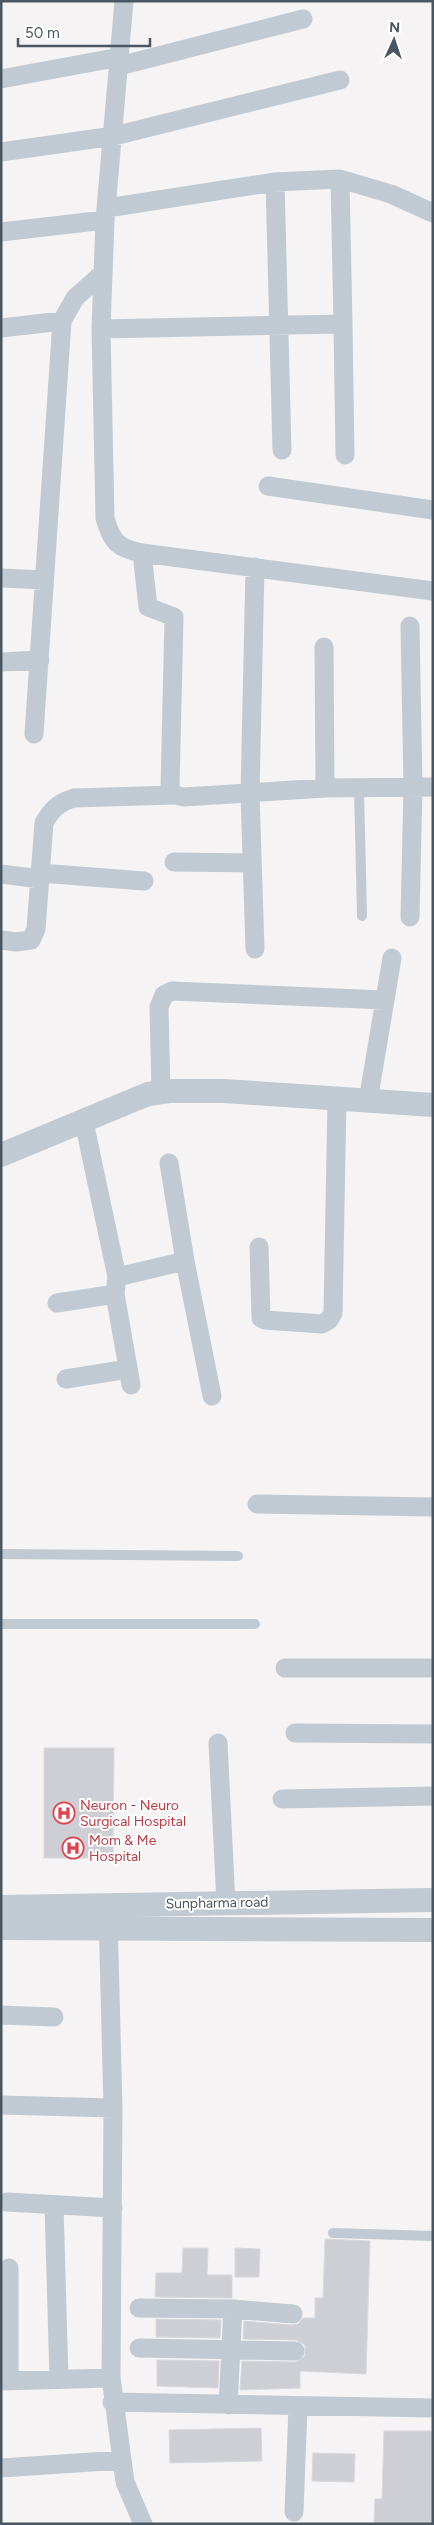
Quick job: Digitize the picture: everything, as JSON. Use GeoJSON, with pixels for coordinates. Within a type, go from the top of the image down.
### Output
{"type":"FeatureCollection","features":[{"type":"Feature","properties":{"kind":"street"},"geometry":{"type":"LineString","coordinates":[[124,1],[106,214],[101,329],[105,518],[111,537],[125,550],[142,553],[433,591]]}},
{"type":"Feature","properties":{"kind":"street"},"geometry":{"type":"LineString","coordinates":[[1,79],[119,61],[303,19]]}},
{"type":"Feature","properties":{"kind":"street"},"geometry":{"type":"LineString","coordinates":[[1,152],[114,136],[340,80]]}},
{"type":"Feature","properties":{"kind":"street"},"geometry":{"type":"LineString","coordinates":[[1,232],[275,182],[340,179],[391,194],[433,213]]}},
{"type":"Feature","properties":{"kind":"street"},"geometry":{"type":"LineString","coordinates":[[340,179],[345,455]]}},
{"type":"Feature","properties":{"kind":"street"},"geometry":{"type":"LineString","coordinates":[[275,182],[282,450]]}},
{"type":"Feature","properties":{"kind":"street"},"geometry":{"type":"LineString","coordinates":[[34,734],[62,321],[75,298],[103,272]]}},
{"type":"Feature","properties":{"kind":"street"},"geometry":{"type":"LineString","coordinates":[[1,328],[62,321]]}},
{"type":"Feature","properties":{"kind":"street"},"geometry":{"type":"LineString","coordinates":[[101,329],[343,324]]}},
{"type":"Feature","properties":{"kind":"street"},"geometry":{"type":"LineString","coordinates":[[268,486],[433,510]]}},
{"type":"Feature","properties":{"kind":"street"},"geometry":{"type":"LineString","coordinates":[[142,553],[148,607],[174,617],[170,788],[174,795]]}},
{"type":"Feature","properties":{"kind":"street"},"geometry":{"type":"LineString","coordinates":[[255,567],[250,794],[255,949]]}},
{"type":"Feature","properties":{"kind":"street"},"geometry":{"type":"LineString","coordinates":[[1,578],[44,580]]}},
{"type":"Feature","properties":{"kind":"street"},"geometry":{"type":"LineString","coordinates":[[410,626],[413,787],[410,917]]}},
{"type":"Feature","properties":{"kind":"street"},"geometry":{"type":"LineString","coordinates":[[324,647],[325,788]]}},
{"type":"Feature","properties":{"kind":"street"},"geometry":{"type":"LineString","coordinates":[[1,662],[40,660]]}},
{"type":"Feature","properties":{"kind":"street"},"geometry":{"type":"LineString","coordinates":[[1,940],[16,942],[31,940],[36,929],[44,823],[52,808],[62,802],[74,798],[174,795],[184,797],[325,788],[433,787]]}},
{"type":"Feature","properties":{"kind":"street"},"geometry":{"type":"LineString","coordinates":[[174,862],[252,863]]}},
{"type":"Feature","properties":{"kind":"street"},"geometry":{"type":"LineString","coordinates":[[1,874],[144,881]]}},
{"type":"Feature","properties":{"kind":"street"},"geometry":{"type":"LineString","coordinates":[[368,1101],[392,958]]}},
{"type":"Feature","properties":{"kind":"street"},"geometry":{"type":"LineString","coordinates":[[161,1092],[159,1007],[164,995],[172,991],[385,1000]]}},
{"type":"Feature","properties":{"kind":"street"},"geometry":{"type":"LineString","coordinates":[[1,1155],[148,1094],[161,1092],[224,1091],[433,1105]]}},
{"type":"Feature","properties":{"kind":"street"},"geometry":{"type":"LineString","coordinates":[[259,1247],[261,1318],[265,1320],[322,1324],[329,1320],[333,1313],[337,1099]]}},
{"type":"Feature","properties":{"kind":"street"},"geometry":{"type":"LineString","coordinates":[[66,1379],[130,1377],[116,1286],[84,1122]]}},
{"type":"Feature","properties":{"kind":"street"},"geometry":{"type":"LineString","coordinates":[[169,1163],[185,1261],[212,1396]]}},
{"type":"Feature","properties":{"kind":"street"},"geometry":{"type":"LineString","coordinates":[[57,1303],[116,1286],[185,1261]]}},
{"type":"Feature","properties":{"kind":"street"},"geometry":{"type":"LineString","coordinates":[[257,1504],[433,1507]]}},
{"type":"Feature","properties":{"kind":"street"},"geometry":{"type":"LineString","coordinates":[[285,1668],[433,1668]]}},
{"type":"Feature","properties":{"kind":"street"},"geometry":{"type":"LineString","coordinates":[[294,1733],[433,1734]]}},
{"type":"Feature","properties":{"kind":"street"},"geometry":{"type":"LineString","coordinates":[[218,1743],[226,1903]]}},
{"type":"Feature","properties":{"kind":"street"},"geometry":{"type":"LineString","coordinates":[[282,1799],[433,1796]]}},
{"type":"Feature","properties":{"kind":"street","name":"Sunpharma road"},"geometry":{"type":"LineString","coordinates":[[1,1907],[433,1900]]}},
{"type":"Feature","properties":{"kind":"street"},"geometry":{"type":"LineString","coordinates":[[108,1905],[114,2108],[112,2402],[125,2482],[143,2524]]}},
{"type":"Feature","properties":{"kind":"street","name":"Sunpharma road"},"geometry":{"type":"LineString","coordinates":[[1,1928],[433,1930]]}},
{"type":"Feature","properties":{"kind":"street"},"geometry":{"type":"LineString","coordinates":[[1,2016],[54,2017]]}},
{"type":"Feature","properties":{"kind":"street"},"geometry":{"type":"LineString","coordinates":[[1,2105],[114,2108]]}},
{"type":"Feature","properties":{"kind":"street"},"geometry":{"type":"LineString","coordinates":[[7,2202],[113,2208]]}},
{"type":"Feature","properties":{"kind":"street"},"geometry":{"type":"LineString","coordinates":[[54,2205],[59,2379]]}},
{"type":"Feature","properties":{"kind":"street"},"geometry":{"type":"LineString","coordinates":[[9,2268],[5,2381],[111,2378]]}},
{"type":"Feature","properties":{"kind":"street"},"geometry":{"type":"LineString","coordinates":[[139,2308],[233,2309],[293,2314]]}},
{"type":"Feature","properties":{"kind":"street"},"geometry":{"type":"LineString","coordinates":[[228,2405],[233,2309]]}},
{"type":"Feature","properties":{"kind":"street"},"geometry":{"type":"LineString","coordinates":[[139,2348],[295,2351]]}},
{"type":"Feature","properties":{"kind":"street"},"geometry":{"type":"LineString","coordinates":[[112,2402],[298,2407],[433,2408]]}},
{"type":"Feature","properties":{"kind":"street"},"geometry":{"type":"LineString","coordinates":[[294,2512],[298,2407]]}},
{"type":"Feature","properties":{"kind":"street"},"geometry":{"type":"LineString","coordinates":[[1,2468],[121,2460]]}},
{"type":"Feature","properties":{"kind":"lane"},"geometry":{"type":"LineString","coordinates":[[359,789],[362,916]]}},
{"type":"Feature","properties":{"kind":"lane"},"geometry":{"type":"LineString","coordinates":[[1,1554],[238,1556]]}},
{"type":"Feature","properties":{"kind":"lane"},"geometry":{"type":"LineString","coordinates":[[1,1624],[255,1624]]}},
{"type":"Feature","properties":{"kind":"lane"},"geometry":{"type":"LineString","coordinates":[[333,2233],[433,2236]]}},
{"type":"Feature","properties":{"kind":"building"},"geometry":{"type":"Polygon","coordinates":[[[44,1748],[114,1748],[113,1858],[44,1858],[44,1748]]]}},
{"type":"Feature","properties":{"kind":"building"},"geometry":{"type":"Polygon","coordinates":[[[325,2239],[370,2241],[366,2374],[300,2371],[300,2388],[240,2390],[242,2361],[295,2362],[305,2356],[305,2345],[296,2340],[243,2339],[244,2321],[292,2325],[298,2324],[303,2318],[315,2318],[315,2298],[323,2298],[325,2239]]]}},
{"type":"Feature","properties":{"kind":"building"},"geometry":{"type":"Polygon","coordinates":[[[183,2248],[208,2248],[207,2275],[232,2275],[232,2298],[155,2297],[156,2273],[182,2273],[183,2248]]]}},
{"type":"Feature","properties":{"kind":"building"},"geometry":{"type":"Polygon","coordinates":[[[235,2248],[260,2249],[259,2277],[235,2277],[235,2248]]]}},
{"type":"Feature","properties":{"kind":"building"},"geometry":{"type":"Polygon","coordinates":[[[156,2319],[221,2320],[220,2338],[156,2337],[156,2319]]]}},
{"type":"Feature","properties":{"kind":"building"},"geometry":{"type":"Polygon","coordinates":[[[157,2360],[219,2361],[218,2388],[157,2386],[157,2360]]]}},
{"type":"Feature","properties":{"kind":"building"},"geometry":{"type":"Polygon","coordinates":[[[261,2428],[262,2461],[170,2463],[169,2430],[261,2428]]]}},
{"type":"Feature","properties":{"kind":"building"},"geometry":{"type":"Polygon","coordinates":[[[384,2431],[433,2431],[433,2524],[374,2524],[375,2499],[382,2499],[384,2431]]]}},
{"type":"Feature","properties":{"kind":"building"},"geometry":{"type":"Polygon","coordinates":[[[313,2453],[355,2454],[354,2482],[312,2481],[313,2453]]]}},
{"type":"Feature","properties":{"kind":"place","name":"Neuron - Neuro Surgical Hospital"},"geometry":{"type":"Point","coordinates":[64,1813]}},
{"type":"Feature","properties":{"kind":"place","name":"Mom & Me Hospital"},"geometry":{"type":"Point","coordinates":[73,1848]}}]}
